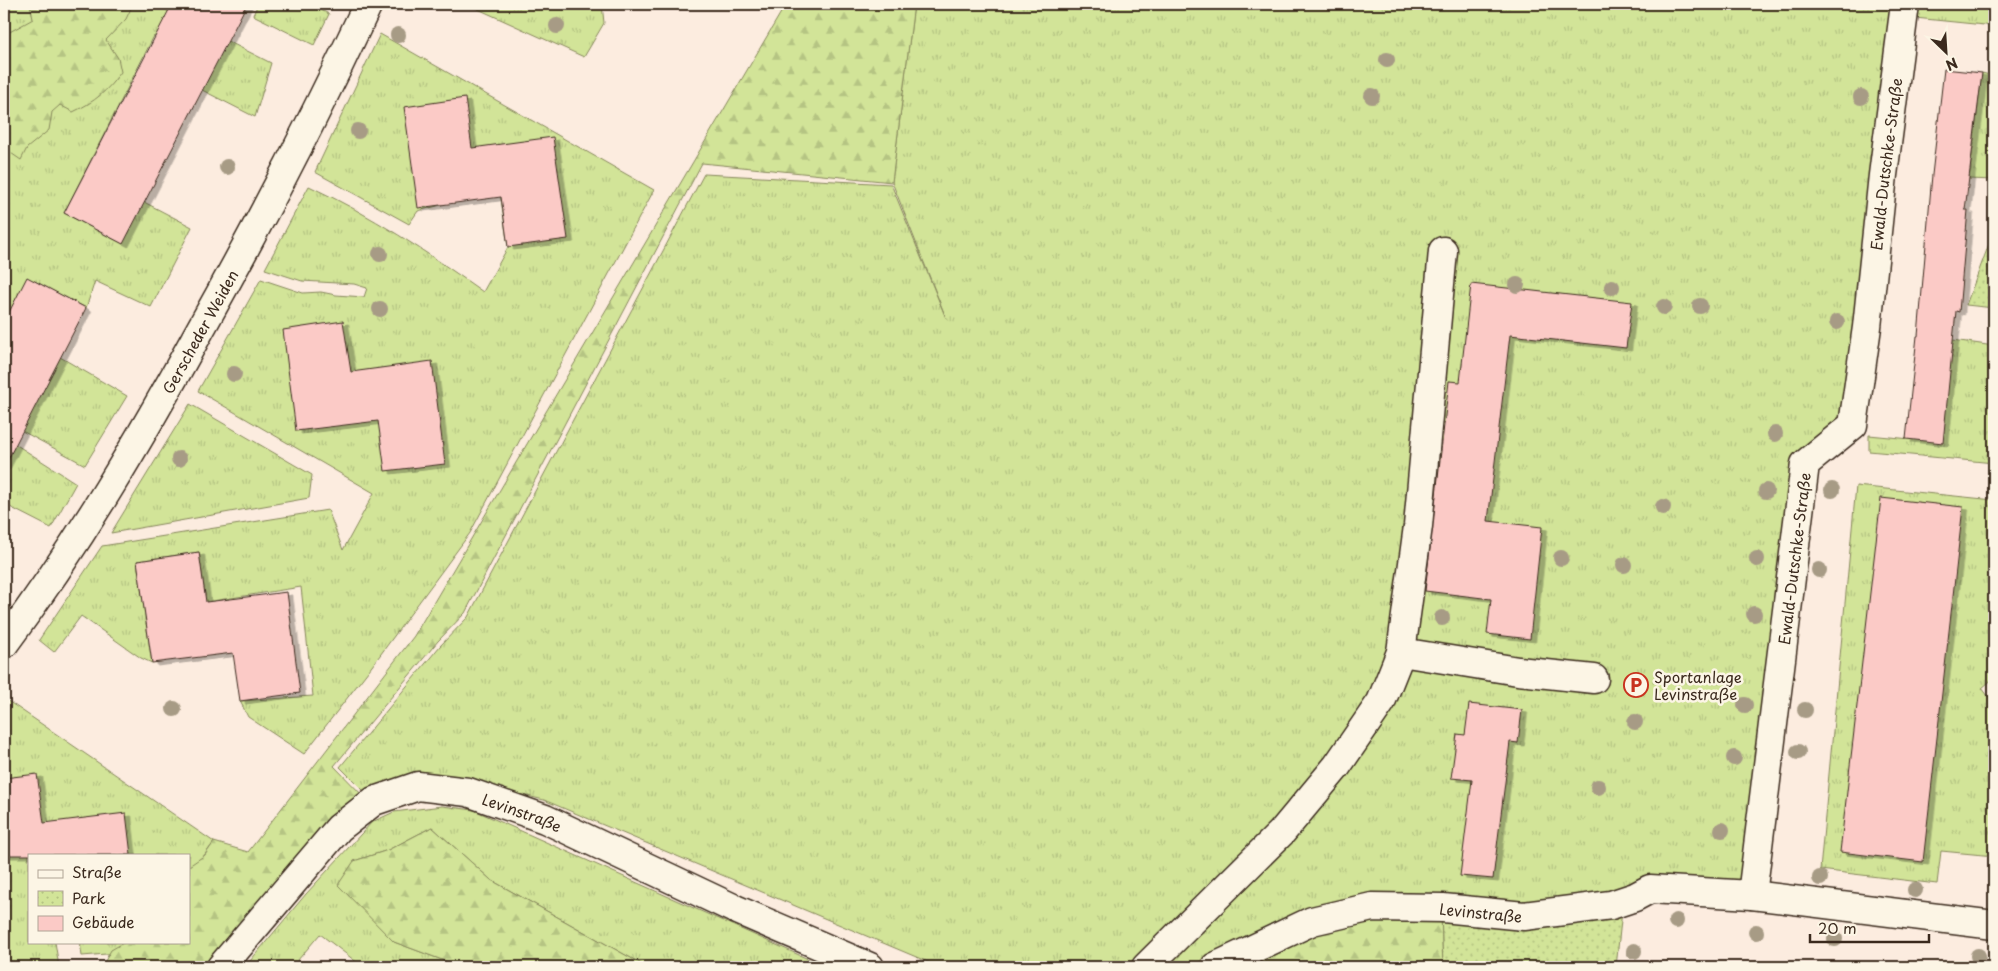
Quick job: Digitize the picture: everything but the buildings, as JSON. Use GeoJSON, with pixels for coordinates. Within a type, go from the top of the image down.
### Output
{"type":"FeatureCollection","features":[{"type":"Feature","properties":{"kind":"street","name":"Gerscheder Weiden"},"geometry":{"type":"LineString","coordinates":[[4,644],[102,500],[163,397],[225,286],[284,174],[368,4]]}},
{"type":"Feature","properties":{"kind":"street","name":"Ewald-Dutschke-Straße"},"geometry":{"type":"LineString","coordinates":[[1752,895],[1805,464],[1853,425],[1867,326],[1883,175],[1906,4]]}},
{"type":"Feature","properties":{"kind":"street"},"geometry":{"type":"LineString","coordinates":[[1146,967],[1282,832],[1337,766],[1381,702],[1401,652],[1418,526],[1444,251]]}},
{"type":"Feature","properties":{"kind":"street"},"geometry":{"type":"LineString","coordinates":[[1401,652],[1518,670],[1594,679]]}},
{"type":"Feature","properties":{"kind":"street","name":"Levinstraße"},"geometry":{"type":"LineString","coordinates":[[221,967],[339,828],[374,801],[418,786],[468,792],[545,819],[735,909],[870,967]]}},
{"type":"Feature","properties":{"kind":"street","name":"Levinstraße"},"geometry":{"type":"LineString","coordinates":[[1215,967],[1312,921],[1372,907],[1443,908],[1524,916],[1611,905],[1635,897],[1650,889],[1752,895]]}},
{"type":"Feature","properties":{"kind":"street"},"geometry":{"type":"LineString","coordinates":[[1752,895],[1994,925]]}},
{"type":"Feature","properties":{"kind":"green space"},"geometry":{"type":"Polygon","coordinates":[[[4,4],[154,4],[271,63],[255,117],[202,90],[217,60],[154,36],[64,213],[123,243],[144,202],[192,227],[151,307],[95,281],[86,308],[27,278],[4,322],[4,4]]]}},
{"type":"Feature","properties":{"kind":"green space"},"geometry":{"type":"Polygon","coordinates":[[[30,4],[133,4],[126,19],[106,40],[118,58],[121,72],[105,91],[88,104],[73,112],[60,105],[52,112],[49,130],[27,148],[21,160],[5,149],[4,151],[4,39],[6,34],[33,19],[30,4]]]}},
{"type":"Feature","properties":{"kind":"green space"},"geometry":{"type":"Polygon","coordinates":[[[258,4],[309,4],[329,14],[314,45],[253,15],[258,4]]]}},
{"type":"Feature","properties":{"kind":"green space"},"geometry":{"type":"Polygon","coordinates":[[[467,4],[602,4],[604,23],[584,57],[467,4]]]}},
{"type":"Feature","properties":{"kind":"green space"},"geometry":{"type":"Polygon","coordinates":[[[786,4],[914,4],[892,182],[702,163],[465,613],[438,641],[334,766],[367,800],[210,967],[104,967],[104,963],[111,950],[122,944],[190,944],[190,865],[205,855],[214,842],[248,852],[414,636],[786,4]]]}},
{"type":"Feature","properties":{"kind":"green space"},"geometry":{"type":"Polygon","coordinates":[[[914,4],[1897,4],[1847,422],[1797,462],[1751,892],[1533,909],[1438,899],[1219,955],[1201,967],[940,967],[544,800],[474,783],[369,796],[340,767],[440,646],[468,617],[704,174],[891,184],[946,318],[892,182],[914,4]]]}},
{"type":"Feature","properties":{"kind":"green space"},"geometry":{"type":"Polygon","coordinates":[[[1916,4],[1963,4],[1994,7],[1994,26],[1915,18],[1916,4]]]}},
{"type":"Feature","properties":{"kind":"green space"},"geometry":{"type":"Polygon","coordinates":[[[380,34],[654,190],[470,533],[372,666],[304,754],[248,717],[240,701],[313,696],[301,587],[206,602],[199,552],[137,561],[152,663],[141,658],[81,616],[54,652],[39,640],[102,546],[328,510],[343,550],[374,493],[198,391],[261,279],[303,293],[321,292],[364,297],[367,288],[354,284],[302,281],[265,269],[309,186],[354,209],[398,235],[483,292],[508,247],[500,192],[479,195],[418,211],[409,224],[315,172],[380,34]]]}},
{"type":"Feature","properties":{"kind":"green space"},"geometry":{"type":"Polygon","coordinates":[[[1982,73],[1994,76],[1994,180],[1969,179],[1982,73]]]}},
{"type":"Feature","properties":{"kind":"green space"},"geometry":{"type":"Polygon","coordinates":[[[1994,231],[1994,308],[1966,305],[1994,231]]]}},
{"type":"Feature","properties":{"kind":"green space"},"geometry":{"type":"Polygon","coordinates":[[[1953,340],[1994,346],[1994,463],[1869,451],[1869,435],[1942,442],[1953,340]]]}},
{"type":"Feature","properties":{"kind":"green space"},"geometry":{"type":"Polygon","coordinates":[[[60,357],[127,396],[85,465],[22,431],[60,357]]]}},
{"type":"Feature","properties":{"kind":"green space"},"geometry":{"type":"Polygon","coordinates":[[[190,404],[312,475],[309,498],[111,533],[190,404]]]}},
{"type":"Feature","properties":{"kind":"green space"},"geometry":{"type":"Polygon","coordinates":[[[15,444],[76,483],[51,528],[4,504],[4,469],[15,444]]]}},
{"type":"Feature","properties":{"kind":"green space"},"geometry":{"type":"Polygon","coordinates":[[[1856,486],[1994,500],[1994,678],[1982,688],[1994,704],[1994,856],[1941,851],[1937,884],[1820,870],[1856,486]]]}},
{"type":"Feature","properties":{"kind":"green space"},"geometry":{"type":"Polygon","coordinates":[[[8,701],[214,842],[190,875],[190,854],[28,854],[28,944],[55,944],[59,967],[17,967],[4,957],[4,706],[8,701]]]}},
{"type":"Feature","properties":{"kind":"green space"},"geometry":{"type":"Polygon","coordinates":[[[442,806],[474,810],[826,967],[647,967],[491,880],[432,827],[388,850],[354,861],[394,942],[461,967],[363,967],[320,934],[292,967],[245,967],[306,894],[372,822],[394,812],[442,806]]]}},
{"type":"Feature","properties":{"kind":"green space"},"geometry":{"type":"Polygon","coordinates":[[[432,827],[491,880],[647,967],[461,967],[394,942],[338,885],[354,861],[388,850],[432,827]]]}},
{"type":"Feature","properties":{"kind":"green space"},"geometry":{"type":"Polygon","coordinates":[[[1622,911],[1616,967],[1443,967],[1441,912],[1622,911]]]}},
{"type":"Feature","properties":{"kind":"green space"},"geometry":{"type":"Polygon","coordinates":[[[1441,912],[1443,967],[1224,967],[1314,927],[1441,912]]]}},
{"type":"Feature","properties":{"kind":"green space"},"geometry":{"type":"Polygon","coordinates":[[[80,944],[137,944],[131,952],[82,956],[80,944]]]}},
{"type":"Feature","properties":{"kind":"place","name":"Sportanlage Levinstraße"},"geometry":{"type":"Point","coordinates":[1636,685]}}]}
